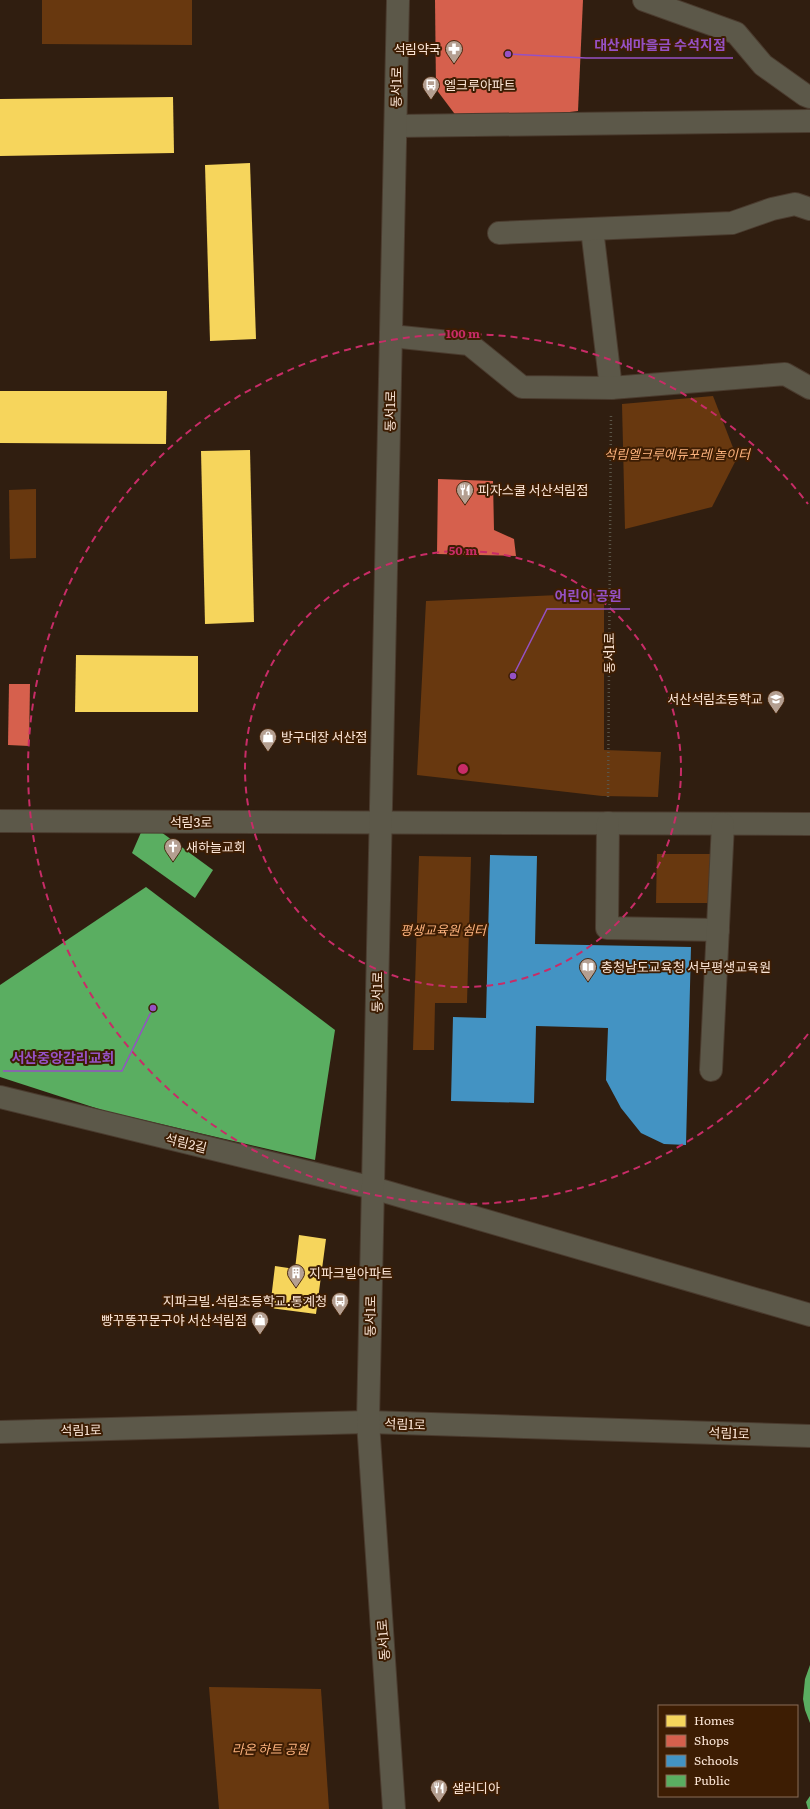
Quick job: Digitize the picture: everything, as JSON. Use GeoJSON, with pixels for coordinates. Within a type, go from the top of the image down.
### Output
{"type":"FeatureCollection","features":[{"type":"Feature","properties":{"kind":"street","name":"동서1로"},"geometry":{"type":"LineString","coordinates":[[394,1809],[368,1422],[398,0]]}},
{"type":"Feature","properties":{"kind":"street"},"geometry":{"type":"LineString","coordinates":[[644,0],[736,33],[763,65],[810,97]]}},
{"type":"Feature","properties":{"kind":"street"},"geometry":{"type":"LineString","coordinates":[[396,126],[810,121]]}},
{"type":"Feature","properties":{"kind":"street"},"geometry":{"type":"LineString","coordinates":[[499,233],[732,223],[772,209],[796,204],[810,208]]}},
{"type":"Feature","properties":{"kind":"street"},"geometry":{"type":"LineString","coordinates":[[592,229],[611,388]]}},
{"type":"Feature","properties":{"kind":"street"},"geometry":{"type":"LineString","coordinates":[[391,336],[469,344],[522,387],[611,388],[785,374],[810,388]]}},
{"type":"Feature","properties":{"kind":"street","name":"석림3로"},"geometry":{"type":"LineString","coordinates":[[0,821],[381,823]]}},
{"type":"Feature","properties":{"kind":"street"},"geometry":{"type":"LineString","coordinates":[[381,823],[810,824]]}},
{"type":"Feature","properties":{"kind":"street"},"geometry":{"type":"LineString","coordinates":[[608,823],[607,928],[718,930]]}},
{"type":"Feature","properties":{"kind":"street"},"geometry":{"type":"LineString","coordinates":[[711,1070],[723,824]]}},
{"type":"Feature","properties":{"kind":"street","name":"석림2길"},"geometry":{"type":"LineString","coordinates":[[0,1097],[373,1188]]}},
{"type":"Feature","properties":{"kind":"street"},"geometry":{"type":"LineString","coordinates":[[373,1188],[810,1315]]}},
{"type":"Feature","properties":{"kind":"street","name":"석림1로"},"geometry":{"type":"LineString","coordinates":[[0,1432],[368,1422],[810,1436]]}},
{"type":"Feature","properties":{"kind":"path","name":"동서1로"},"geometry":{"type":"LineString","coordinates":[[608,823],[611,388]]}},
{"type":"Feature","properties":{"kind":"green space"},"geometry":{"type":"Polygon","coordinates":[[[42,0],[192,0],[192,45],[42,44],[42,0]]]}},
{"type":"Feature","properties":{"kind":"green space","name":"석림엘크루에듀포레 놀이터"},"geometry":{"type":"Polygon","coordinates":[[[713,396],[737,458],[712,507],[625,529],[622,404],[713,396]]]}},
{"type":"Feature","properties":{"kind":"green space"},"geometry":{"type":"Polygon","coordinates":[[[36,489],[36,558],[10,559],[9,490],[36,489]]]}},
{"type":"Feature","properties":{"kind":"green space"},"geometry":{"type":"Polygon","coordinates":[[[604,593],[604,750],[661,752],[658,797],[602,796],[417,775],[426,601],[604,593]]]}},
{"type":"Feature","properties":{"kind":"green space"},"geometry":{"type":"Polygon","coordinates":[[[657,854],[711,854],[711,903],[656,903],[657,854]]]}},
{"type":"Feature","properties":{"kind":"green space","name":"평생교육원 쉼터"},"geometry":{"type":"Polygon","coordinates":[[[419,856],[471,857],[467,1003],[435,1003],[434,1050],[413,1050],[419,856]]]}},
{"type":"Feature","properties":{"kind":"green space","name":"라온 하트 공원"},"geometry":{"type":"Polygon","coordinates":[[[209,1687],[321,1689],[329,1809],[219,1809],[209,1687]]]}},
{"type":"Feature","properties":{"kind":"building: Homes"},"geometry":{"type":"Polygon","coordinates":[[[173,97],[174,153],[0,156],[0,99],[173,97]]]}},
{"type":"Feature","properties":{"kind":"building: Homes"},"geometry":{"type":"Polygon","coordinates":[[[250,163],[256,339],[210,341],[205,165],[250,163]]]}},
{"type":"Feature","properties":{"kind":"building: Homes"},"geometry":{"type":"Polygon","coordinates":[[[0,391],[167,391],[166,444],[0,443],[0,391]]]}},
{"type":"Feature","properties":{"kind":"building: Homes"},"geometry":{"type":"Polygon","coordinates":[[[250,450],[254,622],[205,624],[201,451],[250,450]]]}},
{"type":"Feature","properties":{"kind":"building: Homes"},"geometry":{"type":"Polygon","coordinates":[[[76,655],[198,656],[198,712],[75,712],[76,655]]]}},
{"type":"Feature","properties":{"kind":"building: Homes","name":"지파크빌아파트"},"geometry":{"type":"Polygon","coordinates":[[[299,1235],[326,1239],[316,1314],[270,1308],[275,1266],[295,1269],[299,1235]]]}},
{"type":"Feature","properties":{"kind":"building: Shops"},"geometry":{"type":"Polygon","coordinates":[[[435,0],[583,0],[578,111],[463,125],[436,89],[435,0]]]}},
{"type":"Feature","properties":{"kind":"building: Shops","name":"피자스쿨 서산석림점"},"geometry":{"type":"Polygon","coordinates":[[[438,479],[493,481],[494,530],[514,539],[516,556],[437,554],[438,479]]]}},
{"type":"Feature","properties":{"kind":"building: Shops"},"geometry":{"type":"Polygon","coordinates":[[[9,684],[30,684],[29,746],[8,745],[9,684]]]}},
{"type":"Feature","properties":{"kind":"building: Schools","name":"충청남도교육청 서부평생교육원"},"geometry":{"type":"Polygon","coordinates":[[[490,855],[537,856],[535,944],[691,947],[686,1145],[664,1144],[641,1133],[621,1108],[606,1080],[608,1028],[536,1026],[534,1103],[451,1101],[453,1017],[486,1018],[490,855]]]}},
{"type":"Feature","properties":{"kind":"building: Public","name":"새하늘교회"},"geometry":{"type":"Polygon","coordinates":[[[146,821],[213,870],[195,898],[132,853],[146,821]]]}},
{"type":"Feature","properties":{"kind":"building: Public"},"geometry":{"type":"Polygon","coordinates":[[[146,887],[335,1030],[315,1160],[105,1111],[0,1077],[0,985],[146,887]]]}},
{"type":"Feature","properties":{"kind":"building: Public"},"geometry":{"type":"Polygon","coordinates":[[[810,1665],[810,1723],[803,1699],[805,1679],[810,1665]]]}},
{"type":"Feature","properties":{"kind":"building: Public"},"geometry":{"type":"Polygon","coordinates":[[[810,1796],[810,1809],[808,1809],[806,1802],[810,1796]]]}},
{"type":"Feature","properties":{"kind":"place","name":"대산새마을금 수석지점"},"geometry":{"type":"Point","coordinates":[508,54]}},
{"type":"Feature","properties":{"kind":"place","name":"석림약국"},"geometry":{"type":"Point","coordinates":[454,64]}},
{"type":"Feature","properties":{"kind":"place","name":"엘크루아파트"},"geometry":{"type":"Point","coordinates":[431,100]}},
{"type":"Feature","properties":{"kind":"place","name":"피자스쿨 서산석림점"},"geometry":{"type":"Point","coordinates":[465,505]}},
{"type":"Feature","properties":{"kind":"place","name":"어린이 공원"},"geometry":{"type":"Point","coordinates":[513,676]}},
{"type":"Feature","properties":{"kind":"place","name":"서산석림초등학교"},"geometry":{"type":"Point","coordinates":[776,714]}},
{"type":"Feature","properties":{"kind":"place","name":"방구대장 서산점"},"geometry":{"type":"Point","coordinates":[268,752]}},
{"type":"Feature","properties":{"kind":"place","name":"새하늘교회"},"geometry":{"type":"Point","coordinates":[173,862]}},
{"type":"Feature","properties":{"kind":"place","name":"충청남도교육청 서부평생교육원"},"geometry":{"type":"Point","coordinates":[588,982]}},
{"type":"Feature","properties":{"kind":"place","name":"서산중앙감리교회"},"geometry":{"type":"Point","coordinates":[153,1008]}},
{"type":"Feature","properties":{"kind":"place","name":"지파크빌아파트"},"geometry":{"type":"Point","coordinates":[296,1288]}},
{"type":"Feature","properties":{"kind":"place","name":"지파크빌.석림초등학교.통계청"},"geometry":{"type":"Point","coordinates":[340,1316]}},
{"type":"Feature","properties":{"kind":"place","name":"빵꾸똥꾸문구야 서산석림점"},"geometry":{"type":"Point","coordinates":[260,1335]}},
{"type":"Feature","properties":{"kind":"place","name":"샐러디아"},"geometry":{"type":"Point","coordinates":[439,1803]}}]}
